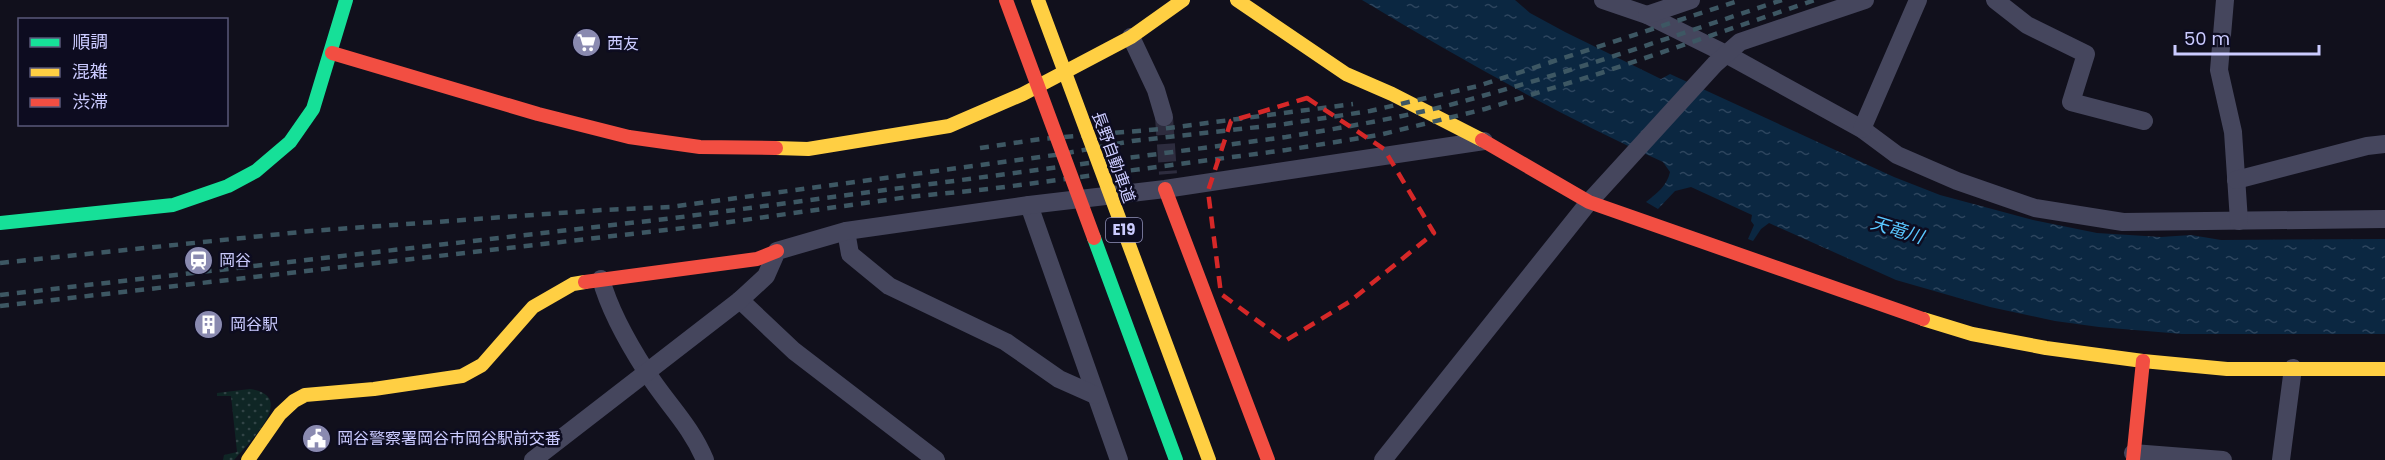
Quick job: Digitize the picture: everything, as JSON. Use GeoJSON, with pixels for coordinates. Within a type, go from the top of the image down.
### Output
{"type":"FeatureCollection","features":[{"type":"Feature","properties":{"kind":"main road"},"geometry":{"type":"LineString","coordinates":[[0,223],[173,205],[228,186],[256,171],[290,142],[313,109],[332,53],[346,0]]}},
{"type":"Feature","properties":{"kind":"main road","name":"E19"},"geometry":{"type":"LineString","coordinates":[[1006,0],[1176,460]]}},
{"type":"Feature","properties":{"kind":"main road","name":"長野自動車道"},"geometry":{"type":"LineString","coordinates":[[1038,0],[1209,460]]}},
{"type":"Feature","properties":{"kind":"main road"},"geometry":{"type":"LineString","coordinates":[[332,53],[538,114],[629,137],[700,147],[808,149],[949,126],[1023,94],[1131,37],[1183,0]]}},
{"type":"Feature","properties":{"kind":"main road"},"geometry":{"type":"LineString","coordinates":[[1237,0],[1346,74],[1392,94],[1484,141],[1589,202],[1929,321],[1972,333],[2046,348],[2143,361],[2228,369],[2385,369]]}},
{"type":"Feature","properties":{"kind":"main road"},"geometry":{"type":"LineString","coordinates":[[1167,182],[1268,460]]}},
{"type":"Feature","properties":{"kind":"main road"},"geometry":{"type":"LineString","coordinates":[[248,460],[280,414],[294,401],[305,395],[374,389],[462,376],[482,365],[533,307],[573,284],[757,259],[777,251]]}},
{"type":"Feature","properties":{"kind":"main road"},"geometry":{"type":"LineString","coordinates":[[2133,456],[2143,361]]}},
{"type":"Feature","properties":{"kind":"street"},"geometry":{"type":"LineString","coordinates":[[1603,0],[1647,15],[1721,59],[1862,129],[1897,155],[1957,181],[2035,208],[2123,222],[2385,219]]}},
{"type":"Feature","properties":{"kind":"street"},"geometry":{"type":"LineString","coordinates":[[1647,15],[1691,0]]}},
{"type":"Feature","properties":{"kind":"street"},"geometry":{"type":"LineString","coordinates":[[1383,460],[1589,202],[1721,59],[1740,42],[1865,0]]}},
{"type":"Feature","properties":{"kind":"street"},"geometry":{"type":"LineString","coordinates":[[1862,129],[1918,0]]}},
{"type":"Feature","properties":{"kind":"street"},"geometry":{"type":"LineString","coordinates":[[1995,0],[2027,25],[2086,54],[2072,102],[2144,121]]}},
{"type":"Feature","properties":{"kind":"street"},"geometry":{"type":"LineString","coordinates":[[2225,0],[2219,70],[2233,132],[2239,221]]}},
{"type":"Feature","properties":{"kind":"street"},"geometry":{"type":"LineString","coordinates":[[1131,37],[1156,90],[1164,117]]}},
{"type":"Feature","properties":{"kind":"street"},"geometry":{"type":"LineString","coordinates":[[533,460],[740,300],[766,276],[777,251],[846,231],[1167,182],[1484,141]]}},
{"type":"Feature","properties":{"kind":"street"},"geometry":{"type":"LineString","coordinates":[[2236,180],[2367,146],[2385,144]]}},
{"type":"Feature","properties":{"kind":"street"},"geometry":{"type":"LineString","coordinates":[[1029,204],[1119,460]]}},
{"type":"Feature","properties":{"kind":"street"},"geometry":{"type":"LineString","coordinates":[[846,231],[850,254],[889,286],[1006,342],[1059,379],[1095,395]]}},
{"type":"Feature","properties":{"kind":"street"},"geometry":{"type":"LineString","coordinates":[[601,279],[608,302],[646,372],[696,438],[705,460]]}},
{"type":"Feature","properties":{"kind":"street"},"geometry":{"type":"LineString","coordinates":[[740,300],[794,351],[936,460]]}},
{"type":"Feature","properties":{"kind":"street"},"geometry":{"type":"LineString","coordinates":[[2281,460],[2293,368]]}},
{"type":"Feature","properties":{"kind":"street"},"geometry":{"type":"LineString","coordinates":[[2133,456],[2223,460]]}},
{"type":"Feature","properties":{"kind":"highlighted area"},"geometry":{"type":"Polygon","coordinates":[[[1307,98],[1384,149],[1434,233],[1349,302],[1285,341],[1221,294],[1208,191],[1231,121],[1307,98]]]}},
{"type":"Feature","properties":{"kind":"green space"},"geometry":{"type":"Polygon","coordinates":[[[250,389],[264,393],[270,401],[266,421],[234,460],[223,460],[224,455],[237,452],[231,396],[217,396],[217,393],[250,389]]]}},
{"type":"Feature","properties":{"kind":"water","name":"天竜川"},"geometry":{"type":"Polygon","coordinates":[[[1362,0],[1515,0],[1530,13],[1565,32],[1661,79],[1670,74],[1894,177],[1940,195],[2033,220],[2097,233],[2161,237],[2191,235],[2221,240],[2385,239],[2385,334],[2182,334],[2055,321],[1990,307],[1896,280],[1769,223],[1761,229],[1753,241],[1748,239],[1754,225],[1751,221],[1752,215],[1691,187],[1675,191],[1658,209],[1646,202],[1661,189],[1669,177],[1670,172],[1663,162],[1510,86],[1362,0]]]}},
{"type":"Feature","properties":{"kind":"tunnel"},"geometry":{"type":"LineString","coordinates":[[1164,117],[1168,174]]}},
{"type":"Feature","properties":{"kind":"railway"},"geometry":{"type":"LineString","coordinates":[[0,263],[310,231],[670,207],[1062,154],[1132,141],[1285,124],[1370,111],[1478,86],[1741,0]]}},
{"type":"Feature","properties":{"kind":"railway"},"geometry":{"type":"LineString","coordinates":[[0,295],[674,218],[1286,137],[1458,103],[1595,62],[1782,0]]}},
{"type":"Feature","properties":{"kind":"railway"},"geometry":{"type":"LineString","coordinates":[[0,306],[701,226],[908,197],[989,189],[1286,150],[1379,135],[1485,109],[1601,73],[1815,0]]}},
{"type":"Feature","properties":{"kind":"railway"},"geometry":{"type":"LineString","coordinates":[[980,148],[1041,139],[1161,129],[1353,104]]}},
{"type":"Feature","properties":{"kind":"traffic: fast"},"geometry":{"type":"LineString","coordinates":[[0,223],[173,205],[228,186],[256,171],[290,142],[313,109],[346,0]]}},
{"type":"Feature","properties":{"kind":"traffic: fast"},"geometry":{"type":"LineString","coordinates":[[1094,238],[1176,460]]}},
{"type":"Feature","properties":{"kind":"traffic: slow"},"geometry":{"type":"LineString","coordinates":[[1038,0],[1209,460]]}},
{"type":"Feature","properties":{"kind":"traffic: slow"},"geometry":{"type":"LineString","coordinates":[[776,148],[808,149],[949,126],[1023,94],[1131,37],[1183,0]]}},
{"type":"Feature","properties":{"kind":"traffic: slow"},"geometry":{"type":"LineString","coordinates":[[1237,0],[1346,74],[1392,94],[1482,140]]}},
{"type":"Feature","properties":{"kind":"traffic: slow"},"geometry":{"type":"LineString","coordinates":[[248,460],[280,414],[294,401],[305,395],[374,389],[462,376],[482,365],[533,307],[573,284],[585,282]]}},
{"type":"Feature","properties":{"kind":"traffic: slow"},"geometry":{"type":"LineString","coordinates":[[1923,319],[1972,334],[2046,348],[2143,361],[2227,369],[2385,369]]}},
{"type":"Feature","properties":{"kind":"traffic: jam"},"geometry":{"type":"LineString","coordinates":[[1006,0],[1094,238]]}},
{"type":"Feature","properties":{"kind":"traffic: jam"},"geometry":{"type":"LineString","coordinates":[[332,53],[538,114],[629,137],[700,147],[776,148]]}},
{"type":"Feature","properties":{"kind":"traffic: jam"},"geometry":{"type":"LineString","coordinates":[[1482,140],[1589,202],[1923,319]]}},
{"type":"Feature","properties":{"kind":"traffic: jam"},"geometry":{"type":"LineString","coordinates":[[1165,189],[1268,460]]}},
{"type":"Feature","properties":{"kind":"traffic: jam"},"geometry":{"type":"LineString","coordinates":[[585,282],[757,259],[777,251]]}},
{"type":"Feature","properties":{"kind":"traffic: jam"},"geometry":{"type":"LineString","coordinates":[[2133,460],[2143,361]]}},
{"type":"Feature","properties":{"kind":"place","name":"西友"},"geometry":{"type":"Point","coordinates":[586,43]}},
{"type":"Feature","properties":{"kind":"place","name":"岡谷"},"geometry":{"type":"Point","coordinates":[198,260]}},
{"type":"Feature","properties":{"kind":"place","name":"岡谷駅"},"geometry":{"type":"Point","coordinates":[209,324]}},
{"type":"Feature","properties":{"kind":"place","name":"岡谷警察署岡谷市岡谷駅前交番"},"geometry":{"type":"Point","coordinates":[316,438]}}]}
